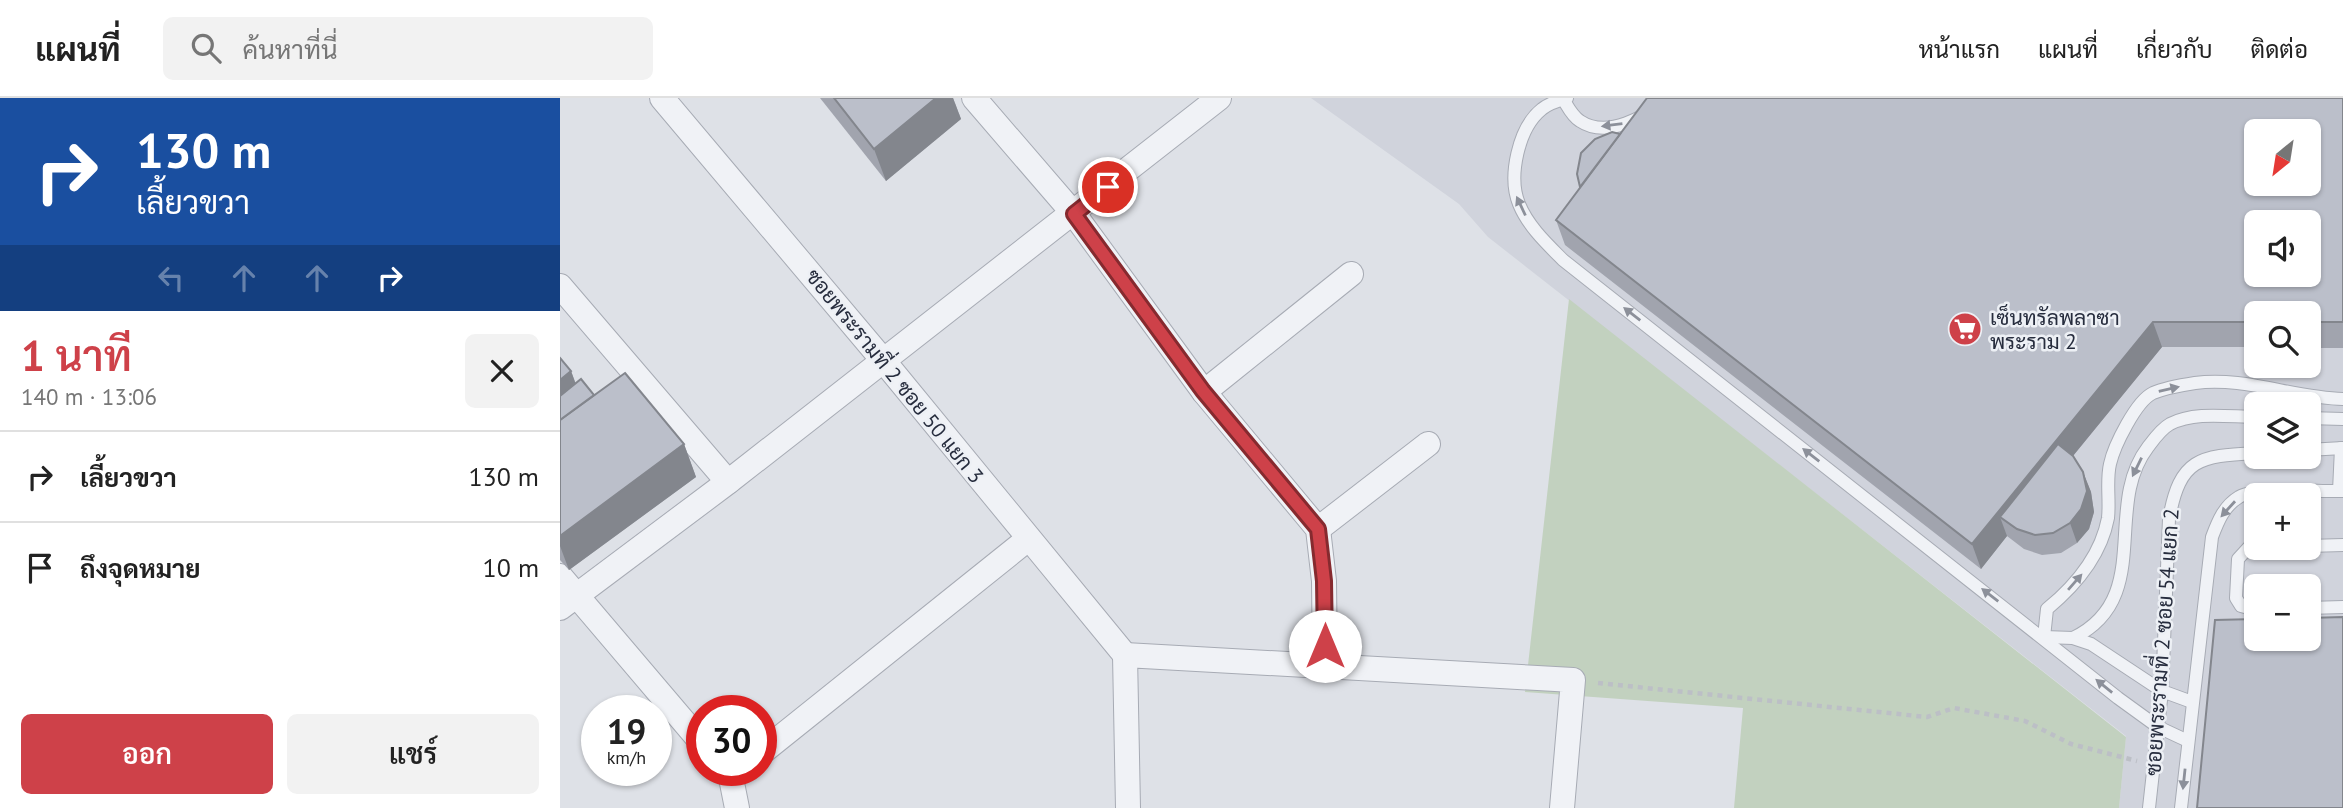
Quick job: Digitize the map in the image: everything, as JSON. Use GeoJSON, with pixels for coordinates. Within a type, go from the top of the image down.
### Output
{"type":"FeatureCollection","features":[{"type":"Feature","properties":{"kind":"street","name":"ซอยพระรามที่ 2 ซอย 50 แยก 3"},"geometry":{"type":"LineString","coordinates":[[663,98],[1125,655]]}},
{"type":"Feature","properties":{"kind":"street"},"geometry":{"type":"LineString","coordinates":[[974,98],[1074,214],[1203,391],[1318,529],[1324,581],[1325,667]]}},
{"type":"Feature","properties":{"kind":"street"},"geometry":{"type":"LineString","coordinates":[[569,601],[728,482],[1219,98]]}},
{"type":"Feature","properties":{"kind":"street"},"geometry":{"type":"LineString","coordinates":[[1203,391],[1351,274]]}},
{"type":"Feature","properties":{"kind":"street"},"geometry":{"type":"LineString","coordinates":[[560,286],[728,482]]}},
{"type":"Feature","properties":{"kind":"street"},"geometry":{"type":"LineString","coordinates":[[1318,529],[1428,443]]}},
{"type":"Feature","properties":{"kind":"street"},"geometry":{"type":"LineString","coordinates":[[777,740],[1028,539]]}},
{"type":"Feature","properties":{"kind":"street"},"geometry":{"type":"LineString","coordinates":[[560,576],[569,601],[686,726]]}},
{"type":"Feature","properties":{"kind":"street"},"geometry":{"type":"LineString","coordinates":[[1128,808],[1125,655],[1573,680],[1562,808]]}},
{"type":"Feature","properties":{"kind":"street"},"geometry":{"type":"LineString","coordinates":[[734,786],[737,808]]}},
{"type":"Feature","properties":{"kind":"lane"},"geometry":{"type":"LineString","coordinates":[[1665,98],[1652,112],[1636,121],[1594,126],[1581,122],[1565,99],[1542,109],[1526,129],[1517,159],[1516,195],[1532,226],[1545,242],[1563,260],[2158,727],[2188,741]]}},
{"type":"Feature","properties":{"kind":"lane"},"geometry":{"type":"LineString","coordinates":[[2044,637],[2047,608],[2088,568],[2108,519],[2109,465],[2126,424],[2151,393],[2197,383],[2252,386],[2287,394],[2343,399]]}},
{"type":"Feature","properties":{"kind":"lane"},"geometry":{"type":"LineString","coordinates":[[2073,638],[2094,628],[2122,582],[2128,487],[2145,451],[2171,424],[2199,416],[2244,417]]}},
{"type":"Feature","properties":{"kind":"lane"},"geometry":{"type":"LineString","coordinates":[[2321,418],[2343,419]]}},
{"type":"Feature","properties":{"kind":"lane"},"geometry":{"type":"LineString","coordinates":[[2321,449],[2342,448],[2341,491]]}},
{"type":"Feature","properties":{"kind":"lane","name":"ซอยพระรามที่ 2 ซอย 54 แยก 2"},"geometry":{"type":"LineString","coordinates":[[2149,808],[2162,691],[2169,519],[2174,495],[2182,475],[2194,462],[2213,455],[2244,454]]}},
{"type":"Feature","properties":{"kind":"lane","name":"ซอยพระรามที่ 2 ซอย 54 แยก 2"},"geometry":{"type":"LineString","coordinates":[[2181,808],[2212,537],[2226,508],[2241,496],[2262,492],[2341,491]]}},
{"type":"Feature","properties":{"kind":"lane"},"geometry":{"type":"LineString","coordinates":[[2321,546],[2343,545]]}},
{"type":"Feature","properties":{"kind":"lane"},"geometry":{"type":"LineString","coordinates":[[2244,552],[2238,559],[2236,598],[2244,607]]}},
{"type":"Feature","properties":{"kind":"lane"},"geometry":{"type":"LineString","coordinates":[[2321,608],[2343,607]]}},
{"type":"Feature","properties":{"kind":"lane"},"geometry":{"type":"LineString","coordinates":[[2044,637],[2073,638],[2098,648],[2162,691],[2192,702]]}},
{"type":"Feature","properties":{"kind":"path"},"geometry":{"type":"LineString","coordinates":[[1573,680],[1927,717],[1954,708],[2025,721],[2071,744],[2154,765]]}},
{"type":"Feature","properties":{"kind":"shaded area"},"geometry":{"type":"Polygon","coordinates":[[[1311,98],[2343,98],[2343,808],[2119,808],[2126,736],[1488,237],[1459,204],[1311,98]]]}},
{"type":"Feature","properties":{"kind":"green space"},"geometry":{"type":"Polygon","coordinates":[[[1569,299],[2126,737],[2119,808],[1734,808],[1743,708],[1525,692],[1569,299]]]}},
{"type":"Feature","properties":{"kind":"building"},"geometry":{"type":"Polygon","coordinates":[[[834,98],[936,98],[874,149],[834,98]]]}},
{"type":"Feature","properties":{"kind":"building","name":"เซ็นทรัลพลาซา พระราม 2"},"geometry":{"type":"Polygon","coordinates":[[[1647,98],[2343,98],[2343,322],[2321,322],[2321,301],[2244,301],[2244,322],[2153,322],[1972,544],[1556,220],[1647,98]]]}},
{"type":"Feature","properties":{"kind":"building"},"geometry":{"type":"Polygon","coordinates":[[[1612,132],[1620,134],[1580,187],[1577,174],[1581,153],[1595,139],[1612,132]]]}},
{"type":"Feature","properties":{"kind":"building"},"geometry":{"type":"Polygon","coordinates":[[[560,358],[571,371],[560,380],[560,358]]]}},
{"type":"Feature","properties":{"kind":"building"},"geometry":{"type":"Polygon","coordinates":[[[625,373],[684,444],[560,536],[560,420],[625,373]]]}},
{"type":"Feature","properties":{"kind":"building"},"geometry":{"type":"Polygon","coordinates":[[[581,379],[594,395],[560,420],[560,396],[581,379]]]}},
{"type":"Feature","properties":{"kind":"building"},"geometry":{"type":"Polygon","coordinates":[[[2058,444],[2073,456],[2083,472],[2087,491],[2081,509],[2070,523],[2053,533],[2035,535],[2017,529],[2000,517],[2058,444]]]}},
{"type":"Feature","properties":{"kind":"building"},"geometry":{"type":"Polygon","coordinates":[[[2343,617],[2343,808],[2197,808],[2215,620],[2244,619],[2244,651],[2321,651],[2321,618],[2343,617]]]}},
{"type":"Feature","properties":{"kind":"place","name":"เซ็นทรัลพลาซา พระราม 2"},"geometry":{"type":"Point","coordinates":[1965,329]}},
{"type":"Feature","properties":{"kind":"route"},"geometry":{"type":"LineString","coordinates":[[1108,187],[1074,214],[1203,391],[1318,529],[1324,581],[1325,646]]}}]}
